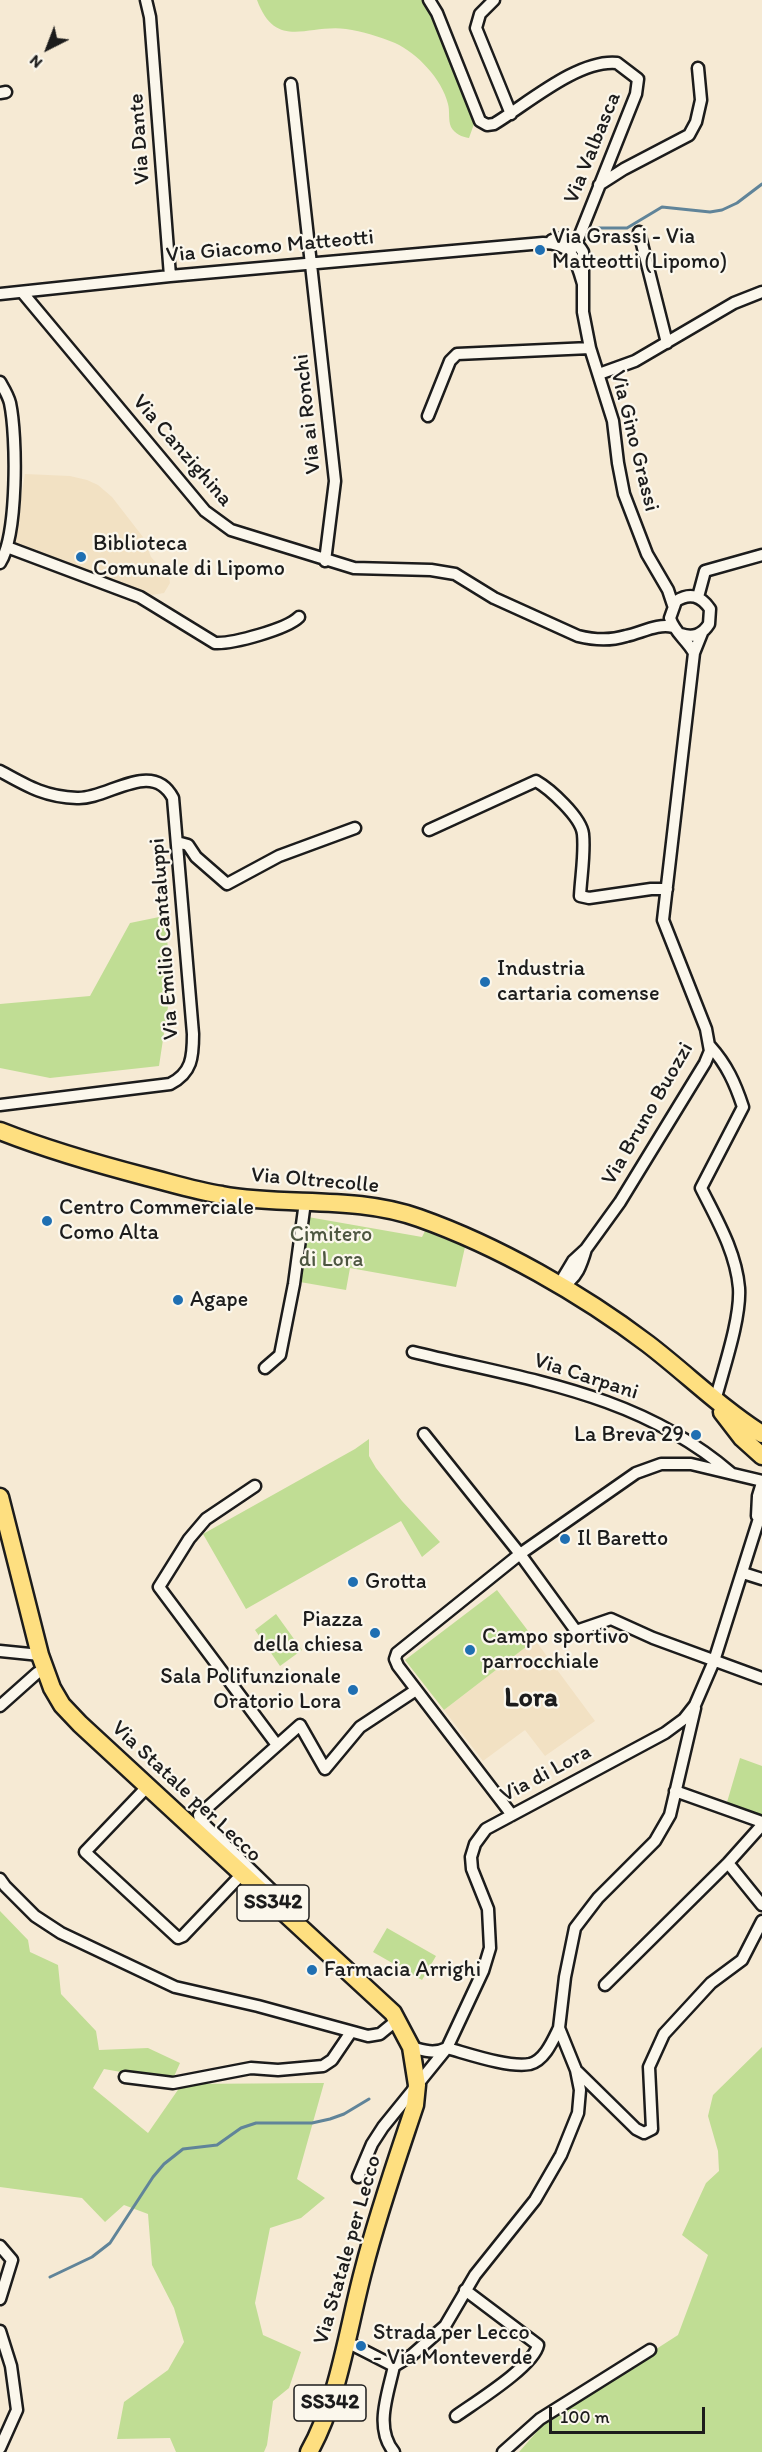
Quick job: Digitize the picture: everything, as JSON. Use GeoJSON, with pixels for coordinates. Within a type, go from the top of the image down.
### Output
{"type":"FeatureCollection","features":[{"type":"Feature","properties":{"kind":"main road","name":"Via Oltrecolle"},"geometry":{"type":"LineString","coordinates":[[3,1131],[61,1153],[221,1195],[274,1201],[352,1203],[383,1208],[418,1218],[508,1258],[597,1307],[683,1371],[715,1401],[762,1434]]}},
{"type":"Feature","properties":{"kind":"main road","name":"Via Oltrecolle"},"geometry":{"type":"LineString","coordinates":[[715,1401],[729,1424],[762,1456]]}},
{"type":"Feature","properties":{"kind":"main road","name":"Via Statale per Lecco"},"geometry":{"type":"LineString","coordinates":[[0,1497],[42,1662],[62,1705],[147,1787],[380,2000],[397,2020],[411,2047],[417,2085],[415,2105],[367,2254],[332,2397],[322,2429],[309,2452]]}},
{"type":"Feature","properties":{"kind":"street","name":"Via Dante"},"geometry":{"type":"LineString","coordinates":[[146,0],[150,17],[170,276]]}},
{"type":"Feature","properties":{"kind":"street","name":"Via Valbasca"},"geometry":{"type":"LineString","coordinates":[[429,0],[437,13],[480,121],[491,126],[563,78],[579,71],[612,63],[621,65],[635,75],[639,88],[573,248]]}},
{"type":"Feature","properties":{"kind":"street"},"geometry":{"type":"LineString","coordinates":[[494,0],[480,14],[476,28],[511,114]]}},
{"type":"Feature","properties":{"kind":"street"},"geometry":{"type":"LineString","coordinates":[[599,185],[624,169],[689,135],[696,122],[701,100],[698,68]]}},
{"type":"Feature","properties":{"kind":"street","name":"Via ai Ronchi"},"geometry":{"type":"LineString","coordinates":[[291,84],[335,481],[326,561]]}},
{"type":"Feature","properties":{"kind":"street"},"geometry":{"type":"LineString","coordinates":[[639,232],[667,343]]}},
{"type":"Feature","properties":{"kind":"street","name":"Via Giacomo Matteotti"},"geometry":{"type":"LineString","coordinates":[[0,294],[170,276],[543,243],[573,248]]}},
{"type":"Feature","properties":{"kind":"street","name":"Via Gino Grassi"},"geometry":{"type":"LineString","coordinates":[[573,248],[583,284],[583,312],[590,348],[613,420],[624,494],[647,554],[673,605]]}},
{"type":"Feature","properties":{"kind":"street","name":"Via Canzighina"},"geometry":{"type":"LineString","coordinates":[[22,292],[212,518],[231,530],[354,568],[430,570],[455,574],[494,598],[578,636],[615,639],[672,626]]}},
{"type":"Feature","properties":{"kind":"street"},"geometry":{"type":"LineString","coordinates":[[599,374],[635,361],[734,303],[762,292]]}},
{"type":"Feature","properties":{"kind":"street"},"geometry":{"type":"LineString","coordinates":[[428,416],[450,361],[457,354],[590,348]]}},
{"type":"Feature","properties":{"kind":"street"},"geometry":{"type":"LineString","coordinates":[[0,382],[10,402],[15,487],[7,547],[0,563]]}},
{"type":"Feature","properties":{"kind":"street"},"geometry":{"type":"LineString","coordinates":[[7,547],[140,597],[215,643],[289,625],[299,617]]}},
{"type":"Feature","properties":{"kind":"street"},"geometry":{"type":"LineString","coordinates":[[694,596],[705,571],[762,555]]}},
{"type":"Feature","properties":{"kind":"street","name":"Via Gino Grassi"},"geometry":{"type":"LineString","coordinates":[[656,569],[671,586],[694,596]]}},
{"type":"Feature","properties":{"kind":"street"},"geometry":{"type":"LineString","coordinates":[[429,830],[536,781],[549,788],[573,815],[583,831],[580,896],[589,898],[651,889],[667,889],[694,654],[711,618],[710,609],[694,596],[682,597],[673,605],[672,626],[694,654]]}},
{"type":"Feature","properties":{"kind":"street"},"geometry":{"type":"LineString","coordinates":[[672,626],[688,636],[702,633]]}},
{"type":"Feature","properties":{"kind":"street","name":"Via Emilio Cantaluppi"},"geometry":{"type":"LineString","coordinates":[[0,771],[39,792],[74,798],[92,798],[126,784],[152,781],[169,790],[174,798],[193,1034],[190,1069],[181,1079],[154,1088],[0,1105]]}},
{"type":"Feature","properties":{"kind":"street"},"geometry":{"type":"LineString","coordinates":[[177,842],[188,845],[196,857],[226,884],[279,856],[355,828]]}},
{"type":"Feature","properties":{"kind":"street","name":"Via Bruno Buozzi"},"geometry":{"type":"LineString","coordinates":[[561,1286],[574,1277],[582,1264],[586,1249],[620,1202],[708,1059],[710,1046],[706,1029],[664,926],[667,889]]}},
{"type":"Feature","properties":{"kind":"street"},"geometry":{"type":"LineString","coordinates":[[710,1046],[734,1078],[743,1107],[701,1188],[730,1248],[739,1288],[736,1313],[715,1401]]}},
{"type":"Feature","properties":{"kind":"street"},"geometry":{"type":"LineString","coordinates":[[265,1368],[280,1355],[294,1284],[305,1202]]}},
{"type":"Feature","properties":{"kind":"street","name":"Via Carpani"},"geometry":{"type":"LineString","coordinates":[[413,1352],[578,1391],[672,1431],[732,1474]]}},
{"type":"Feature","properties":{"kind":"street"},"geometry":{"type":"LineString","coordinates":[[424,1434],[520,1554],[576,1631],[611,1619],[653,1638],[762,1678]]}},
{"type":"Feature","properties":{"kind":"street"},"geometry":{"type":"LineString","coordinates":[[512,1815],[398,1666],[395,1659],[397,1653],[520,1554],[636,1473],[661,1464],[692,1464],[762,1482]]}},
{"type":"Feature","properties":{"kind":"street","name":"Via di Lora"},"geometry":{"type":"LineString","coordinates":[[358,2177],[378,2135],[447,2048],[483,1971],[490,1948],[488,1910],[472,1869],[471,1857],[475,1844],[486,1829],[665,1733],[684,1719],[695,1705],[714,1661],[743,1574],[760,1514],[758,1496],[762,1482]]}},
{"type":"Feature","properties":{"kind":"street"},"geometry":{"type":"LineString","coordinates":[[255,1486],[206,1519],[189,1539],[159,1587],[277,1745]]}},
{"type":"Feature","properties":{"kind":"street"},"geometry":{"type":"LineString","coordinates":[[743,1574],[762,1579]]}},
{"type":"Feature","properties":{"kind":"street"},"geometry":{"type":"LineString","coordinates":[[0,1651],[42,1662],[37,1673],[0,1706]]}},
{"type":"Feature","properties":{"kind":"street"},"geometry":{"type":"LineString","coordinates":[[321,1947],[323,1940],[199,1818],[200,1814],[300,1725],[326,1768],[360,1727],[416,1690]]}},
{"type":"Feature","properties":{"kind":"street"},"geometry":{"type":"LineString","coordinates":[[411,2047],[440,2052],[447,2048],[508,2063],[532,2064],[547,2052],[559,2028],[565,1977],[575,1928],[598,1898],[655,1841],[670,1815],[695,1705]]}},
{"type":"Feature","properties":{"kind":"street"},"geometry":{"type":"LineString","coordinates":[[147,1787],[85,1852],[178,1938],[183,1936],[242,1874]]}},
{"type":"Feature","properties":{"kind":"street"},"geometry":{"type":"LineString","coordinates":[[605,1985],[728,1863],[762,1823],[675,1791]]}},
{"type":"Feature","properties":{"kind":"street"},"geometry":{"type":"LineString","coordinates":[[728,1863],[762,1905]]}},
{"type":"Feature","properties":{"kind":"street"},"geometry":{"type":"LineString","coordinates":[[0,1879],[35,1916],[61,1933],[175,1988],[258,2006],[368,2036],[380,2034],[397,2020]]}},
{"type":"Feature","properties":{"kind":"street"},"geometry":{"type":"LineString","coordinates":[[576,2070],[636,2129],[644,2133],[649,2132],[652,2129],[649,2067],[664,2034],[711,1983],[742,1960],[762,1921]]}},
{"type":"Feature","properties":{"kind":"street"},"geometry":{"type":"LineString","coordinates":[[394,2452],[386,2441],[383,2425],[394,2367],[412,2355],[445,2326],[465,2290],[504,2236],[535,2200],[561,2155],[578,2113],[580,2090],[576,2070],[559,2028]]}},
{"type":"Feature","properties":{"kind":"street"},"geometry":{"type":"LineString","coordinates":[[124,2077],[173,2083],[251,2068],[278,2070],[322,2066],[332,2060],[351,2032]]}},
{"type":"Feature","properties":{"kind":"street"},"geometry":{"type":"LineString","coordinates":[[0,2246],[12,2260],[0,2299]]}},
{"type":"Feature","properties":{"kind":"street"},"geometry":{"type":"LineString","coordinates":[[456,2416],[508,2379],[533,2355],[537,2348],[536,2342],[465,2290]]}},
{"type":"Feature","properties":{"kind":"street"},"geometry":{"type":"LineString","coordinates":[[0,2331],[11,2366],[17,2410],[0,2448]]}},
{"type":"Feature","properties":{"kind":"street"},"geometry":{"type":"LineString","coordinates":[[345,2341],[394,2367]]}},
{"type":"Feature","properties":{"kind":"street"},"geometry":{"type":"LineString","coordinates":[[503,2452],[540,2419],[650,2350]]}},
{"type":"Feature","properties":{"kind":"shaded area"},"geometry":{"type":"Polygon","coordinates":[[[25,474],[70,476],[98,485],[112,497],[143,537],[151,557],[169,577],[170,583],[164,593],[152,595],[13,543],[25,474]]]}},
{"type":"Feature","properties":{"kind":"shaded area"},"geometry":{"type":"Polygon","coordinates":[[[535,1640],[595,1721],[545,1756],[525,1730],[483,1761],[444,1710],[535,1640]]]}},
{"type":"Feature","properties":{"kind":"green space"},"geometry":{"type":"Polygon","coordinates":[[[257,0],[428,0],[474,124],[469,138],[459,135],[451,127],[448,104],[440,85],[428,68],[403,47],[377,36],[346,29],[332,28],[294,32],[283,30],[273,25],[265,16],[257,0]]]}},
{"type":"Feature","properties":{"kind":"green space"},"geometry":{"type":"Polygon","coordinates":[[[164,916],[172,980],[159,1066],[50,1078],[0,1068],[0,1004],[90,996],[130,923],[164,916]]]}},
{"type":"Feature","properties":{"kind":"green space","name":"Cimitero di Lora"},"geometry":{"type":"Polygon","coordinates":[[[308,1217],[422,1237],[425,1231],[465,1247],[456,1287],[350,1268],[346,1290],[300,1282],[308,1217]]]}},
{"type":"Feature","properties":{"kind":"green space"},"geometry":{"type":"Polygon","coordinates":[[[369,1439],[369,1456],[376,1468],[402,1501],[440,1542],[422,1557],[401,1521],[246,1609],[203,1534],[369,1439]]]}},
{"type":"Feature","properties":{"kind":"green space","name":"Campo sportivo parrocchiale"},"geometry":{"type":"Polygon","coordinates":[[[497,1590],[535,1640],[444,1710],[405,1660],[497,1590]]]}},
{"type":"Feature","properties":{"kind":"green space"},"geometry":{"type":"Polygon","coordinates":[[[276,1614],[302,1650],[280,1666],[255,1630],[276,1614]]]}},
{"type":"Feature","properties":{"kind":"green space"},"geometry":{"type":"Polygon","coordinates":[[[740,1758],[762,1766],[762,1821],[725,1809],[740,1758]]]}},
{"type":"Feature","properties":{"kind":"green space"},"geometry":{"type":"Polygon","coordinates":[[[0,1911],[28,1940],[30,1952],[58,1965],[61,1994],[96,2031],[99,2050],[148,2048],[180,2063],[172,2081],[104,2069],[93,2088],[148,2133],[182,2084],[324,2083],[297,2179],[325,2198],[301,2218],[270,2228],[255,2303],[263,2335],[301,2352],[289,2388],[273,2401],[264,2452],[176,2452],[170,2438],[117,2439],[124,2402],[168,2370],[184,2342],[174,2308],[152,2265],[148,2214],[124,2205],[105,2222],[82,2198],[0,2187],[0,1911]]]}},
{"type":"Feature","properties":{"kind":"green space"},"geometry":{"type":"Polygon","coordinates":[[[387,1928],[436,1956],[422,1980],[373,1952],[387,1928]]]}},
{"type":"Feature","properties":{"kind":"green space"},"geometry":{"type":"Polygon","coordinates":[[[762,2047],[762,2452],[519,2452],[549,2418],[678,2335],[708,2255],[682,2235],[706,2183],[719,2171],[718,2151],[708,2116],[713,2095],[762,2047]]]}},
{"type":"Feature","properties":{"kind":"waterway"},"geometry":{"type":"LineString","coordinates":[[592,228],[627,228],[662,207],[710,212],[722,210],[737,203],[762,184]]}},
{"type":"Feature","properties":{"kind":"waterway"},"geometry":{"type":"LineString","coordinates":[[50,2277],[92,2257],[110,2243],[153,2177],[164,2164],[183,2149],[217,2145],[241,2128],[256,2123],[312,2123],[330,2119],[344,2114],[369,2099]]}},
{"type":"Feature","properties":{"kind":"place","name":"Via Grassi - Via Matteotti (Lipomo)"},"geometry":{"type":"Point","coordinates":[540,250]}},
{"type":"Feature","properties":{"kind":"place","name":"Biblioteca Comunale di Lipomo"},"geometry":{"type":"Point","coordinates":[81,557]}},
{"type":"Feature","properties":{"kind":"place","name":"Industria cartaria comense"},"geometry":{"type":"Point","coordinates":[485,982]}},
{"type":"Feature","properties":{"kind":"place","name":"Centro Commerciale Como Alta"},"geometry":{"type":"Point","coordinates":[47,1221]}},
{"type":"Feature","properties":{"kind":"place","name":"Agape"},"geometry":{"type":"Point","coordinates":[178,1300]}},
{"type":"Feature","properties":{"kind":"place","name":"La Breva 29"},"geometry":{"type":"Point","coordinates":[696,1435]}},
{"type":"Feature","properties":{"kind":"place","name":"Il Baretto"},"geometry":{"type":"Point","coordinates":[565,1539]}},
{"type":"Feature","properties":{"kind":"place","name":"Grotta"},"geometry":{"type":"Point","coordinates":[353,1582]}},
{"type":"Feature","properties":{"kind":"place","name":"Piazza della chiesa"},"geometry":{"type":"Point","coordinates":[375,1633]}},
{"type":"Feature","properties":{"kind":"place","name":"Campo sportivo parrocchiale"},"geometry":{"type":"Point","coordinates":[470,1650]}},
{"type":"Feature","properties":{"kind":"place","name":"Sala Polifunzionale Oratorio Lora"},"geometry":{"type":"Point","coordinates":[353,1690]}},
{"type":"Feature","properties":{"kind":"place","name":"Farmacia Arrighi"},"geometry":{"type":"Point","coordinates":[312,1970]}},
{"type":"Feature","properties":{"kind":"place","name":"Strada per Lecco - Via Monteverde"},"geometry":{"type":"Point","coordinates":[361,2346]}},
{"type":"Feature","properties":{"kind":"district","name":"Lora"},"geometry":{"type":"Point","coordinates":[531,1699]}}]}
